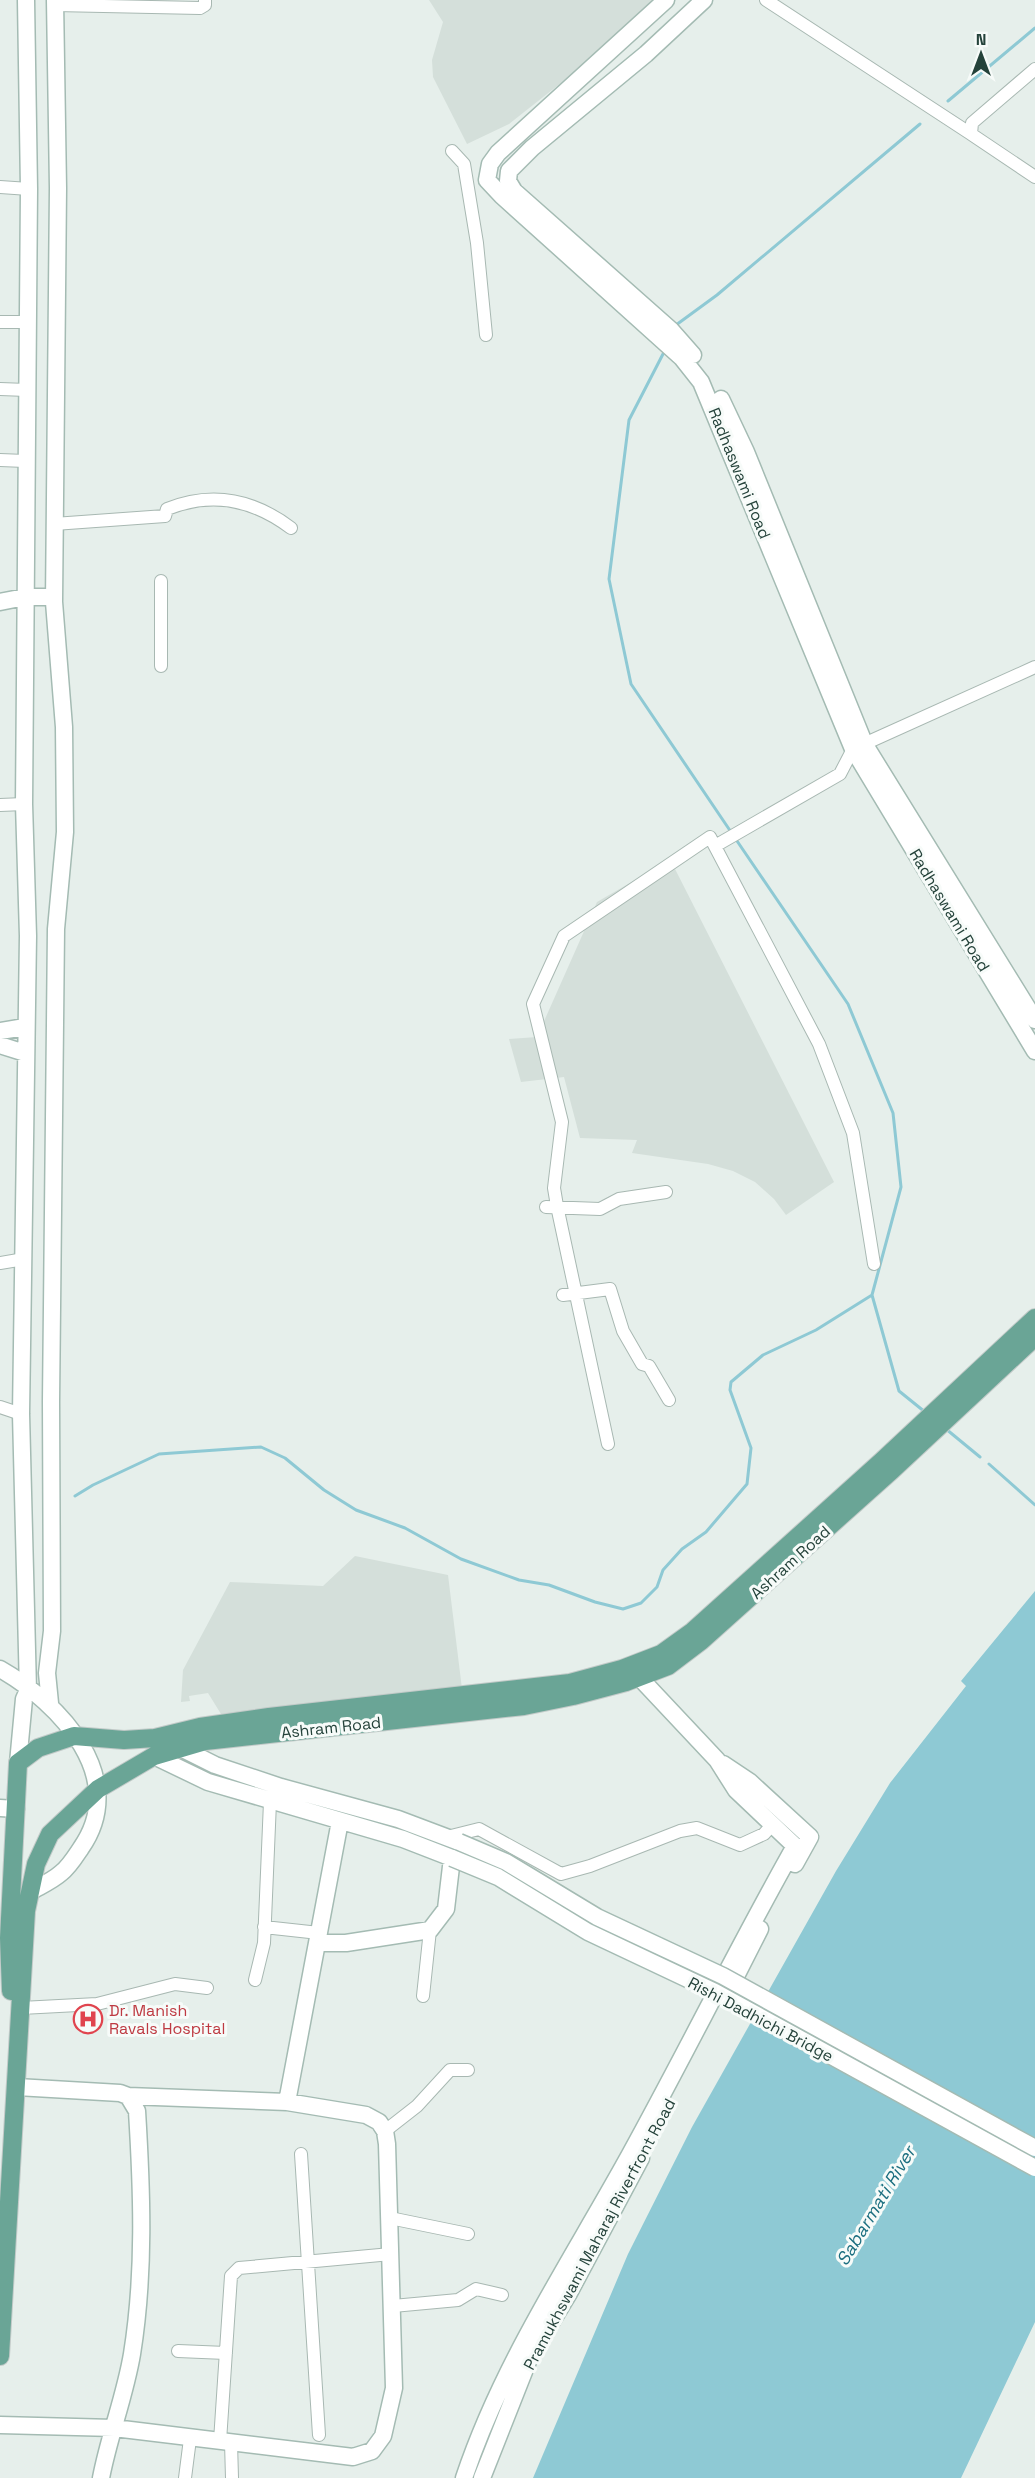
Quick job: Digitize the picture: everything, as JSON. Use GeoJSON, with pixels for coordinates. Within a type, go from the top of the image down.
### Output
{"type":"FeatureCollection","features":[{"type":"Feature","properties":{"kind":"main road"},"geometry":{"type":"LineString","coordinates":[[18,1762],[26,1695],[21,1414],[28,936],[24,804],[29,189],[26,0]]}},
{"type":"Feature","properties":{"kind":"main road"},"geometry":{"type":"LineString","coordinates":[[666,0],[498,153],[490,164],[487,180],[508,181],[509,171],[532,148],[646,54],[704,0]]}},
{"type":"Feature","properties":{"kind":"main road"},"geometry":{"type":"LineString","coordinates":[[30,1892],[61,1874],[89,1837],[96,1822],[98,1789],[91,1760],[50,1703],[47,1673],[52,1631],[51,1402],[56,929],[65,832],[64,727],[54,604],[58,188],[55,2]]}},
{"type":"Feature","properties":{"kind":"main road","name":"Radhaswami Road"},"geometry":{"type":"LineString","coordinates":[[487,180],[502,196],[667,335]]}},
{"type":"Feature","properties":{"kind":"main road","name":"Radhaswami Road"},"geometry":{"type":"LineString","coordinates":[[508,181],[514,191],[708,373],[746,452],[859,747],[1035,1051]]}},
{"type":"Feature","properties":{"kind":"main road"},"geometry":{"type":"LineString","coordinates":[[0,602],[54,604]]}},
{"type":"Feature","properties":{"kind":"main road"},"geometry":{"type":"LineString","coordinates":[[0,610],[25,604]]}},
{"type":"Feature","properties":{"kind":"main road","name":"Radhaswami Road"},"geometry":{"type":"LineString","coordinates":[[859,747],[1035,1020]]}},
{"type":"Feature","properties":{"kind":"main road"},"geometry":{"type":"LineString","coordinates":[[0,1030],[25,1027]]}},
{"type":"Feature","properties":{"kind":"main road"},"geometry":{"type":"LineString","coordinates":[[0,1045],[25,1053]]}},
{"type":"Feature","properties":{"kind":"main road","name":"Ashram Road"},"geometry":{"type":"LineString","coordinates":[[0,2356],[17,2087],[9,1938],[8,1808],[18,1762],[38,1748],[75,1736],[124,1740],[154,1747],[180,1747],[268,1734],[524,1706],[636,1671],[693,1631],[882,1461],[1035,1318]]}},
{"type":"Feature","properties":{"kind":"main road","name":"Ashram Road"},"geometry":{"type":"LineString","coordinates":[[0,2203],[11,1997],[36,1864],[50,1834],[98,1789],[154,1747],[200,1727],[523,1690],[668,1666],[701,1641],[891,1471],[1035,1337]]}},
{"type":"Feature","properties":{"kind":"main road"},"geometry":{"type":"LineString","coordinates":[[0,1669],[26,1695]]}},
{"type":"Feature","properties":{"kind":"main road"},"geometry":{"type":"LineString","coordinates":[[464,2478],[477,2440],[516,2354],[638,2140],[733,1956],[795,1846],[736,1790],[717,1760],[636,1671]]}},
{"type":"Feature","properties":{"kind":"main road"},"geometry":{"type":"LineString","coordinates":[[0,1678],[26,1695],[50,1703]]}},
{"type":"Feature","properties":{"kind":"main road"},"geometry":{"type":"LineString","coordinates":[[154,1747],[208,1782],[270,1802],[403,1839],[452,1846]]}},
{"type":"Feature","properties":{"kind":"main road"},"geometry":{"type":"LineString","coordinates":[[180,1747],[215,1765],[281,1787],[398,1819],[452,1846]]}},
{"type":"Feature","properties":{"kind":"main road","name":"Pramukhswami Maharaj Riverfront Road"},"geometry":{"type":"LineString","coordinates":[[482,2478],[529,2359],[569,2293],[810,1837],[750,1782],[717,1760]]}},
{"type":"Feature","properties":{"kind":"main road"},"geometry":{"type":"LineString","coordinates":[[287,2102],[340,1821]]}},
{"type":"Feature","properties":{"kind":"main road"},"geometry":{"type":"LineString","coordinates":[[318,1938],[406,1936],[430,1930],[446,1909],[452,1846]]}},
{"type":"Feature","properties":{"kind":"main road","name":"Rishi Dadhichi Bridge"},"geometry":{"type":"LineString","coordinates":[[452,1846],[506,1862],[597,1917],[723,1976],[1035,2148]]}},
{"type":"Feature","properties":{"kind":"main road","name":"Rishi Dadhichi Bridge"},"geometry":{"type":"LineString","coordinates":[[452,1846],[588,1932],[716,1992],[1035,2168]]}},
{"type":"Feature","properties":{"kind":"main road"},"geometry":{"type":"LineString","coordinates":[[0,2425],[114,2428],[353,2457],[372,2451],[383,2436],[394,2388],[390,2218],[385,2131],[379,2122],[366,2115],[287,2102],[128,2096],[109,2092],[17,2087]]}},
{"type":"Feature","properties":{"kind":"main road"},"geometry":{"type":"LineString","coordinates":[[101,2478],[107,2446],[114,2428],[132,2355],[140,2282],[140,2163],[137,2111],[128,2096]]}},
{"type":"Feature","properties":{"kind":"street"},"geometry":{"type":"LineString","coordinates":[[55,2],[157,3],[200,8],[205,5],[205,0]]}},
{"type":"Feature","properties":{"kind":"street"},"geometry":{"type":"LineString","coordinates":[[766,0],[1035,177]]}},
{"type":"Feature","properties":{"kind":"street"},"geometry":{"type":"LineString","coordinates":[[971,134],[972,123],[1035,69]]}},
{"type":"Feature","properties":{"kind":"street"},"geometry":{"type":"LineString","coordinates":[[452,151],[464,165],[477,243],[486,335]]}},
{"type":"Feature","properties":{"kind":"street"},"geometry":{"type":"LineString","coordinates":[[0,187],[29,189]]}},
{"type":"Feature","properties":{"kind":"street"},"geometry":{"type":"LineString","coordinates":[[0,322],[28,322]]}},
{"type":"Feature","properties":{"kind":"street"},"geometry":{"type":"LineString","coordinates":[[0,389],[27,390]]}},
{"type":"Feature","properties":{"kind":"street"},"geometry":{"type":"LineString","coordinates":[[0,460],[25,461]]}},
{"type":"Feature","properties":{"kind":"street"},"geometry":{"type":"LineString","coordinates":[[54,524],[165,516],[167,510],[182,503],[240,501],[256,507],[291,528]]}},
{"type":"Feature","properties":{"kind":"street"},"geometry":{"type":"LineString","coordinates":[[161,581],[161,666]]}},
{"type":"Feature","properties":{"kind":"street"},"geometry":{"type":"LineString","coordinates":[[715,846],[840,774],[859,747],[1035,667]]}},
{"type":"Feature","properties":{"kind":"street"},"geometry":{"type":"LineString","coordinates":[[0,805],[24,804]]}},
{"type":"Feature","properties":{"kind":"street"},"geometry":{"type":"LineString","coordinates":[[608,1444],[577,1293],[551,1206],[562,1122],[533,1004],[564,936],[710,837],[819,1044],[853,1133],[874,1264]]}},
{"type":"Feature","properties":{"kind":"street"},"geometry":{"type":"LineString","coordinates":[[551,1206],[600,1209],[619,1199],[666,1192]]}},
{"type":"Feature","properties":{"kind":"street"},"geometry":{"type":"LineString","coordinates":[[0,1263],[24,1259]]}},
{"type":"Feature","properties":{"kind":"street"},"geometry":{"type":"LineString","coordinates":[[563,1295],[610,1289],[623,1331],[642,1364],[649,1366],[669,1400]]}},
{"type":"Feature","properties":{"kind":"street"},"geometry":{"type":"LineString","coordinates":[[0,1407],[21,1414]]}},
{"type":"Feature","properties":{"kind":"street"},"geometry":{"type":"LineString","coordinates":[[255,1980],[264,1943],[270,1802]]}},
{"type":"Feature","properties":{"kind":"street"},"geometry":{"type":"LineString","coordinates":[[452,1846],[479,1829],[561,1874],[590,1866],[680,1831],[697,1828],[740,1845],[764,1834],[772,1825]]}},
{"type":"Feature","properties":{"kind":"street"},"geometry":{"type":"LineString","coordinates":[[264,1927],[318,1938]]}},
{"type":"Feature","properties":{"kind":"street"},"geometry":{"type":"LineString","coordinates":[[423,1996],[430,1930]]}},
{"type":"Feature","properties":{"kind":"street"},"geometry":{"type":"LineString","coordinates":[[11,1997],[96,2004],[175,1984],[207,1988]]}},
{"type":"Feature","properties":{"kind":"street"},"geometry":{"type":"LineString","coordinates":[[385,2131],[417,2106],[450,2070],[468,2070]]}},
{"type":"Feature","properties":{"kind":"street"},"geometry":{"type":"LineString","coordinates":[[301,2154],[319,2435]]}},
{"type":"Feature","properties":{"kind":"street"},"geometry":{"type":"LineString","coordinates":[[390,2218],[468,2234]]}},
{"type":"Feature","properties":{"kind":"street"},"geometry":{"type":"LineString","coordinates":[[232,2478],[226,2441],[226,2353],[231,2276],[234,2271],[239,2268],[391,2254]]}},
{"type":"Feature","properties":{"kind":"street"},"geometry":{"type":"LineString","coordinates":[[393,2306],[458,2300],[476,2289],[502,2295]]}},
{"type":"Feature","properties":{"kind":"street"},"geometry":{"type":"LineString","coordinates":[[178,2351],[226,2353]]}},
{"type":"Feature","properties":{"kind":"street"},"geometry":{"type":"LineString","coordinates":[[185,2478],[190,2439]]}},
{"type":"Feature","properties":{"kind":"shaded area"},"geometry":{"type":"Polygon","coordinates":[[[429,0],[662,0],[657,7],[509,124],[467,144],[433,77],[432,60],[443,22],[429,0]]]}},
{"type":"Feature","properties":{"kind":"shaded area"},"geometry":{"type":"Polygon","coordinates":[[[675,869],[834,1182],[786,1215],[774,1199],[755,1182],[733,1171],[708,1164],[632,1153],[637,1140],[580,1138],[564,1077],[521,1082],[509,1039],[537,1037],[597,902],[635,880],[675,869]]]}},
{"type":"Feature","properties":{"kind":"shaded area"},"geometry":{"type":"Polygon","coordinates":[[[355,1556],[448,1575],[462,1689],[221,1714],[208,1693],[189,1696],[190,1701],[181,1702],[183,1670],[230,1582],[323,1586],[355,1556]]]}},
{"type":"Feature","properties":{"kind":"water","name":"Sabarmati River"},"geometry":{"type":"Polygon","coordinates":[[[1035,1591],[1035,2322],[961,2478],[533,2478],[628,2254],[692,2127],[836,1871],[890,1783],[966,1686],[961,1681],[1035,1591]]]}},
{"type":"Feature","properties":{"kind":"waterway"},"geometry":{"type":"LineString","coordinates":[[948,101],[1035,28]]}},
{"type":"Feature","properties":{"kind":"waterway"},"geometry":{"type":"LineString","coordinates":[[676,325],[717,295],[920,124]]}},
{"type":"Feature","properties":{"kind":"waterway"},"geometry":{"type":"LineString","coordinates":[[663,354],[629,420],[609,579],[631,684],[731,832]]}},
{"type":"Feature","properties":{"kind":"waterway"},"geometry":{"type":"LineString","coordinates":[[735,838],[848,1004],[893,1113],[901,1187],[872,1295],[899,1391],[925,1412]]}},
{"type":"Feature","properties":{"kind":"waterway"},"geometry":{"type":"LineString","coordinates":[[75,1496],[159,1454],[261,1447],[285,1458],[324,1490],[356,1510],[405,1528],[461,1559],[519,1580],[549,1585],[595,1602],[623,1609],[641,1603],[657,1587],[663,1570],[682,1549],[706,1532],[747,1484],[751,1448],[730,1390],[731,1382],[763,1355],[816,1330],[872,1295]]}},
{"type":"Feature","properties":{"kind":"waterway"},"geometry":{"type":"LineString","coordinates":[[946,1429],[980,1457]]}},
{"type":"Feature","properties":{"kind":"waterway"},"geometry":{"type":"LineString","coordinates":[[989,1464],[1035,1505]]}},
{"type":"Feature","properties":{"kind":"place","name":"Dr. Manish Ravals Hospital"},"geometry":{"type":"Point","coordinates":[88,2019]}}]}
